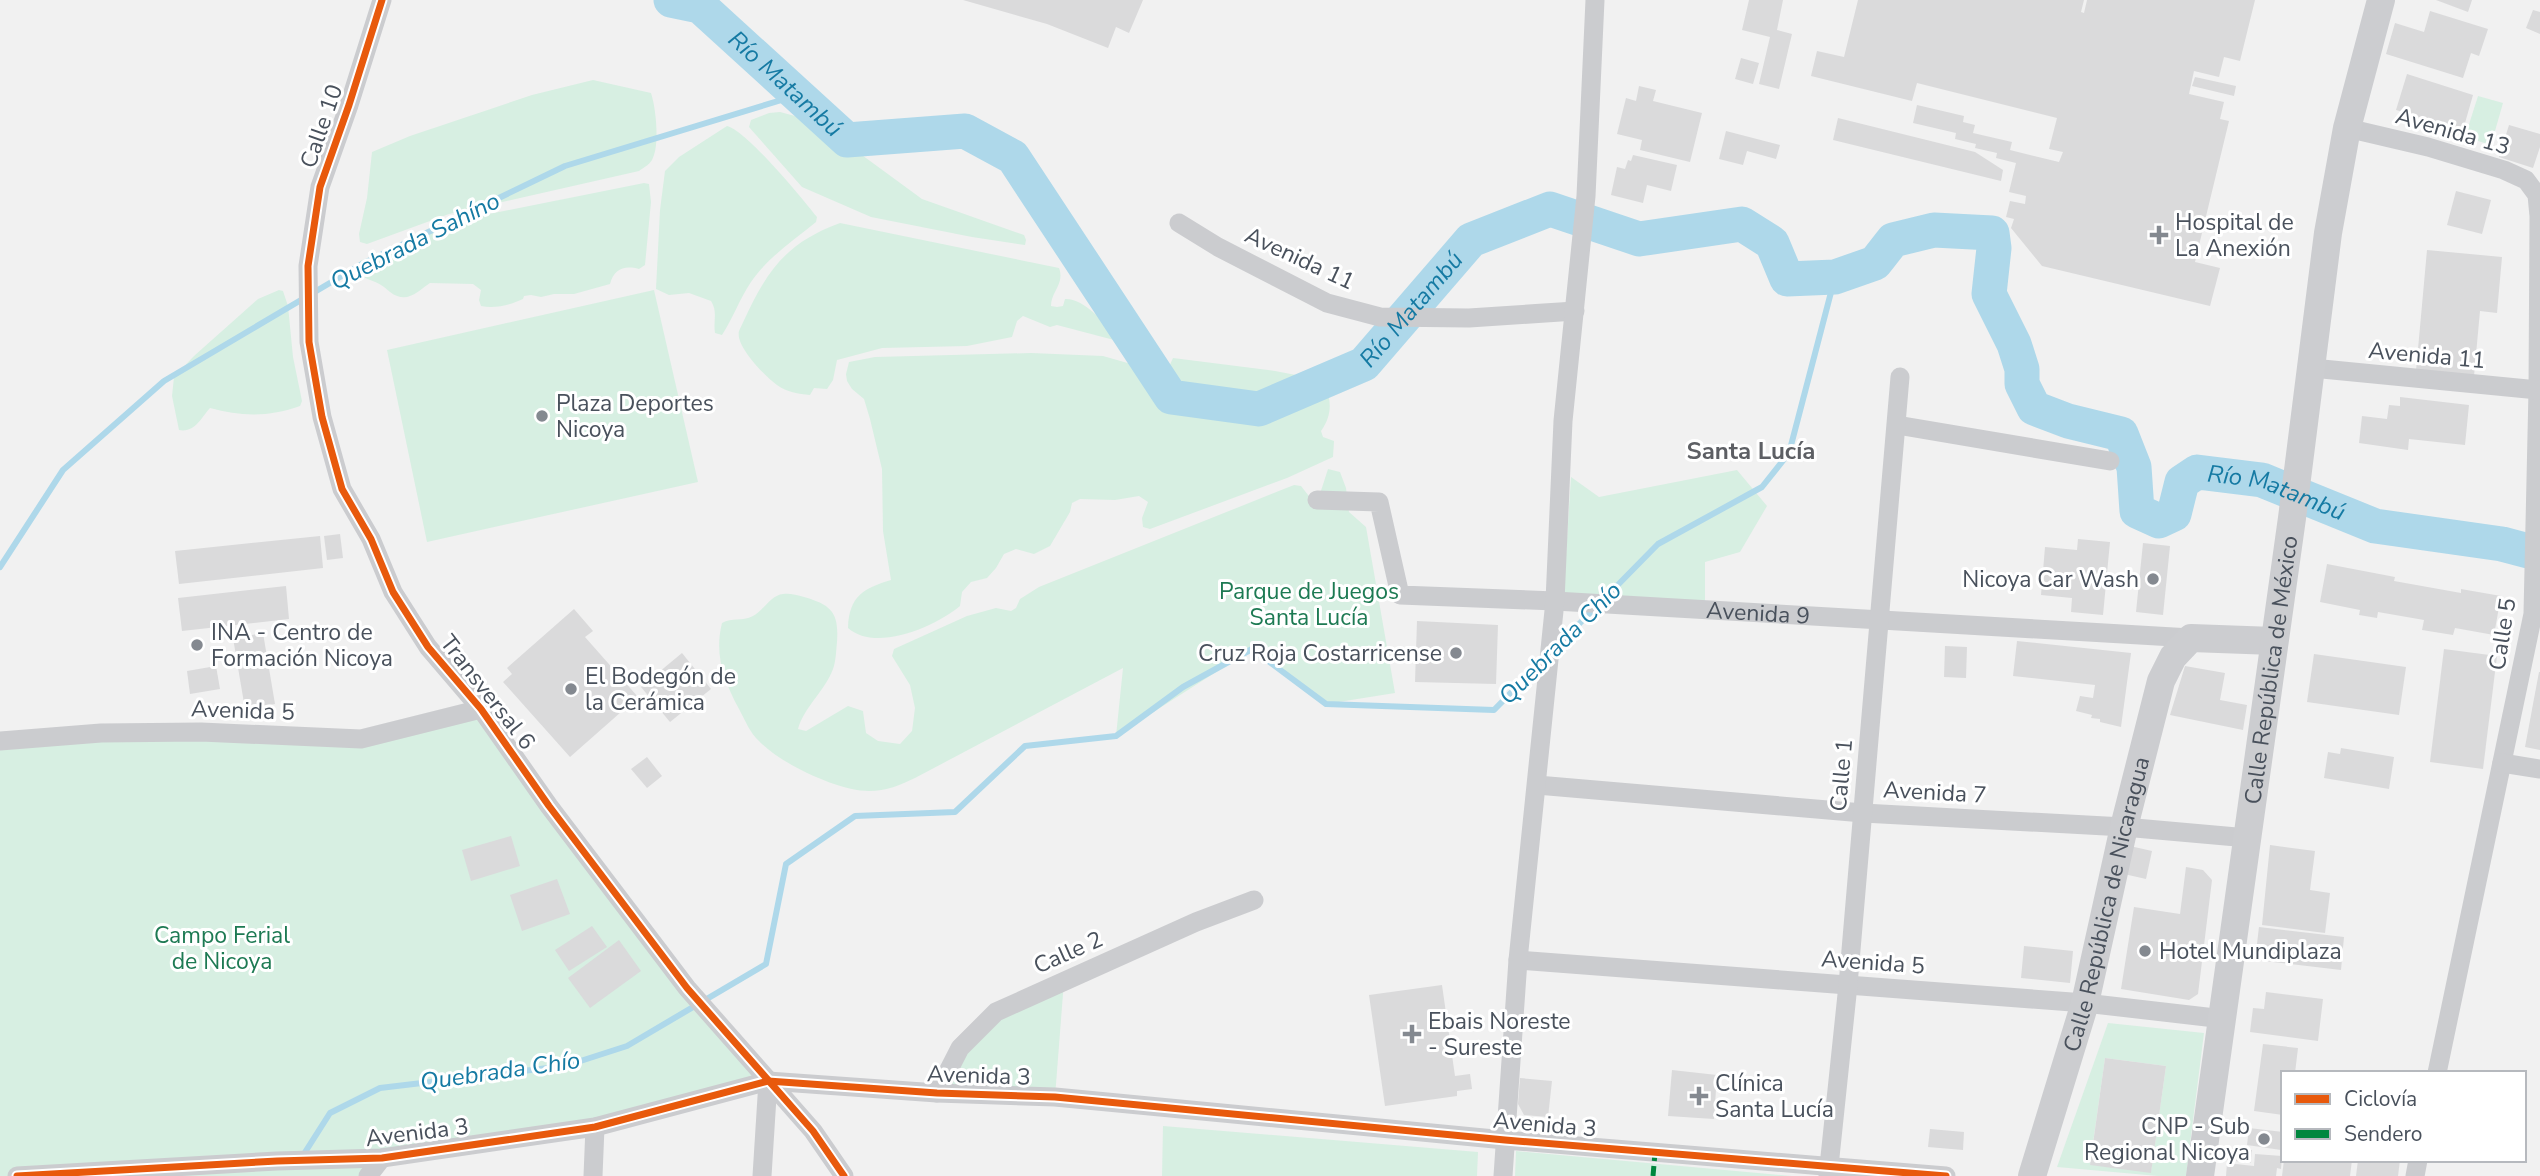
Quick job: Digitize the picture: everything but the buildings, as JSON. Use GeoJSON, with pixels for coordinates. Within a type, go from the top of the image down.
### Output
{"type":"FeatureCollection","features":[{"type":"Feature","properties":{"kind":"main road","name":"Calle República de México"},"geometry":{"type":"LineString","coordinates":[[2200,1176],[2300,467],[2328,233],[2347,128],[2381,0]]}},
{"type":"Feature","properties":{"kind":"main road","name":"Avenida 9"},"geometry":{"type":"LineString","coordinates":[[2191,638],[2274,641]]}},
{"type":"Feature","properties":{"kind":"main road","name":"Calle República de Nicaragua"},"geometry":{"type":"LineString","coordinates":[[2032,1176],[2085,1003],[2124,827],[2161,681],[2173,656],[2191,638]]}},
{"type":"Feature","properties":{"kind":"street","name":"Calle 10"},"geometry":{"type":"LineString","coordinates":[[308,266],[320,187],[382,0]]}},
{"type":"Feature","properties":{"kind":"street"},"geometry":{"type":"LineString","coordinates":[[1503,1176],[1518,960],[1555,601],[1563,421],[1586,196],[1595,0]]}},
{"type":"Feature","properties":{"kind":"street","name":"Avenida 13"},"geometry":{"type":"LineString","coordinates":[[2347,128],[2428,147],[2504,170],[2526,180],[2537,195]]}},
{"type":"Feature","properties":{"kind":"street","name":"Calle 5"},"geometry":{"type":"LineString","coordinates":[[2437,1071],[2533,614],[2538,390],[2537,195]]}},
{"type":"Feature","properties":{"kind":"street","name":"Avenida 11"},"geometry":{"type":"LineString","coordinates":[[1179,223],[1218,247],[1327,303],[1380,317],[1469,318],[1575,311]]}},
{"type":"Feature","properties":{"kind":"street","name":"Transversal 6"},"geometry":{"type":"LineString","coordinates":[[308,266],[309,342],[322,417],[342,489],[371,539],[400,603],[428,648],[481,709],[549,806],[687,988],[813,1131],[844,1176]]}},
{"type":"Feature","properties":{"kind":"street","name":"Avenida 11"},"geometry":{"type":"LineString","coordinates":[[2312,368],[2538,390]]}},
{"type":"Feature","properties":{"kind":"street","name":"Calle 1"},"geometry":{"type":"LineString","coordinates":[[1829,1171],[1848,985],[1900,377]]}},
{"type":"Feature","properties":{"kind":"street"},"geometry":{"type":"LineString","coordinates":[[1897,425],[2109,461]]}},
{"type":"Feature","properties":{"kind":"street","name":"Avenida 9"},"geometry":{"type":"LineString","coordinates":[[1317,499],[1379,502],[1400,595],[1555,601],[2191,638]]}},
{"type":"Feature","properties":{"kind":"street","name":"Avenida 5"},"geometry":{"type":"LineString","coordinates":[[0,741],[126,733],[201,732],[361,739],[481,709]]}},
{"type":"Feature","properties":{"kind":"street"},"geometry":{"type":"LineString","coordinates":[[2502,764],[2540,769]]}},
{"type":"Feature","properties":{"kind":"street","name":"Avenida 7"},"geometry":{"type":"LineString","coordinates":[[1537,785],[1863,813],[2124,827],[2248,838]]}},
{"type":"Feature","properties":{"kind":"street","name":"Calle 2"},"geometry":{"type":"LineString","coordinates":[[937,1093],[960,1048],[996,1012],[1196,922],[1254,900]]}},
{"type":"Feature","properties":{"kind":"street","name":"Avenida 5"},"geometry":{"type":"LineString","coordinates":[[1518,960],[2085,1003],[2224,1019]]}},
{"type":"Feature","properties":{"kind":"street"},"geometry":{"type":"LineString","coordinates":[[762,1176],[768,1080]]}},
{"type":"Feature","properties":{"kind":"street","name":"Avenida 3"},"geometry":{"type":"LineString","coordinates":[[17,1176],[382,1158],[596,1127],[768,1080],[937,1093],[1055,1097],[1829,1171],[1946,1176]]}},
{"type":"Feature","properties":{"kind":"street"},"geometry":{"type":"LineString","coordinates":[[593,1176],[596,1127]]}},
{"type":"Feature","properties":{"kind":"street"},"geometry":{"type":"LineString","coordinates":[[368,1176],[382,1158]]}},
{"type":"Feature","properties":{"kind":"green space"},"geometry":{"type":"Polygon","coordinates":[[[593,80],[651,93],[657,137],[652,160],[644,168],[449,214],[367,244],[360,242],[372,152],[410,136],[532,95],[593,80]]]}},
{"type":"Feature","properties":{"kind":"green space"},"geometry":{"type":"Polygon","coordinates":[[[2478,96],[2503,103],[2491,145],[2465,137],[2478,96]]]}},
{"type":"Feature","properties":{"kind":"green space"},"geometry":{"type":"Polygon","coordinates":[[[780,112],[806,119],[825,128],[922,199],[1024,235],[1025,245],[871,217],[802,187],[749,127],[751,120],[780,112]]]}},
{"type":"Feature","properties":{"kind":"green space"},"geometry":{"type":"Polygon","coordinates":[[[727,126],[760,152],[817,217],[816,222],[758,273],[722,335],[715,333],[715,313],[711,301],[689,293],[669,295],[656,289],[665,171],[679,157],[727,126]]]}},
{"type":"Feature","properties":{"kind":"green space"},"geometry":{"type":"Polygon","coordinates":[[[649,184],[651,202],[645,265],[639,269],[620,269],[610,284],[574,294],[524,296],[523,299],[508,305],[486,307],[481,306],[479,300],[481,290],[473,284],[430,283],[412,295],[402,297],[356,272],[360,261],[469,218],[649,184]]]}},
{"type":"Feature","properties":{"kind":"green space"},"geometry":{"type":"Polygon","coordinates":[[[840,223],[1059,268],[1060,279],[1051,306],[1063,306],[1065,299],[1079,302],[1105,324],[1115,335],[1114,340],[1057,325],[1050,327],[1023,316],[1017,321],[1012,337],[967,346],[882,348],[837,360],[833,380],[827,389],[814,388],[810,395],[785,389],[772,381],[752,360],[742,344],[739,331],[757,294],[776,265],[802,242],[840,223]]]}},
{"type":"Feature","properties":{"kind":"green space"},"geometry":{"type":"Polygon","coordinates":[[[279,290],[283,291],[288,306],[293,357],[302,401],[300,406],[255,414],[210,408],[193,427],[179,430],[172,396],[174,377],[258,299],[279,290]]]}},
{"type":"Feature","properties":{"kind":"green space","name":"Plaza Deportes Nicoya"},"geometry":{"type":"Polygon","coordinates":[[[654,290],[698,482],[427,542],[387,350],[654,290]]]}},
{"type":"Feature","properties":{"kind":"green space"},"geometry":{"type":"Polygon","coordinates":[[[1031,353],[1103,356],[1145,368],[1168,369],[1173,358],[1322,380],[1330,406],[1328,418],[1321,431],[1323,437],[1334,441],[1333,457],[1287,478],[1150,529],[1143,527],[1142,518],[1148,502],[1139,496],[1115,500],[1080,499],[1072,503],[1070,512],[1050,546],[1034,554],[1016,549],[1004,554],[987,578],[971,582],[962,592],[960,606],[949,614],[906,634],[889,637],[860,635],[848,628],[851,608],[860,595],[873,586],[891,580],[883,531],[882,469],[864,399],[847,381],[849,362],[875,357],[1031,353]]]}},
{"type":"Feature","properties":{"kind":"green space","name":"Parque de Juegos Santa Lucía"},"geometry":{"type":"Polygon","coordinates":[[[1328,469],[1340,472],[1346,488],[1349,512],[1366,527],[1395,693],[1326,704],[1252,649],[1116,736],[1123,668],[915,778],[888,789],[869,791],[856,790],[811,775],[769,750],[750,730],[725,678],[719,646],[722,623],[753,616],[779,595],[790,594],[814,600],[827,607],[835,617],[836,656],[825,685],[805,713],[798,729],[806,731],[848,706],[863,711],[866,733],[878,741],[900,744],[912,731],[915,708],[910,685],[892,656],[894,649],[967,616],[996,608],[1011,611],[1016,608],[1020,599],[1039,587],[1294,485],[1301,486],[1312,500],[1319,497],[1328,469]]]}},
{"type":"Feature","properties":{"kind":"green space"},"geometry":{"type":"Polygon","coordinates":[[[1737,470],[1767,506],[1740,552],[1705,562],[1705,609],[1563,601],[1571,477],[1599,497],[1737,470]]]}},
{"type":"Feature","properties":{"kind":"green space","name":"Campo Ferial de Nicoya"},"geometry":{"type":"Polygon","coordinates":[[[481,709],[768,1081],[595,1127],[382,1158],[368,1176],[0,1176],[0,742],[361,739],[481,709]]]}},
{"type":"Feature","properties":{"kind":"green space"},"geometry":{"type":"Polygon","coordinates":[[[1064,981],[1055,1097],[937,1093],[996,1012],[1064,981]]]}},
{"type":"Feature","properties":{"kind":"green space"},"geometry":{"type":"Polygon","coordinates":[[[2108,1023],[2204,1033],[2186,1176],[2057,1167],[2108,1023]],[[2105,1058],[2090,1164],[2151,1172],[2166,1066],[2105,1058]]]}},
{"type":"Feature","properties":{"kind":"green space"},"geometry":{"type":"Polygon","coordinates":[[[1163,1126],[1478,1152],[1477,1176],[1162,1176],[1163,1126]]]}},
{"type":"Feature","properties":{"kind":"green space"},"geometry":{"type":"Polygon","coordinates":[[[1516,1151],[1792,1176],[1515,1176],[1516,1151]]]}},
{"type":"Feature","properties":{"kind":"waterway","name":"Río Matambú"},"geometry":{"type":"LineString","coordinates":[[671,0],[700,6],[847,140],[965,131],[1013,157],[1171,397],[1259,409],[1364,364],[1471,240],[1550,209],[1639,239],[1742,224],[1772,243],[1787,279],[1835,277],[1875,263],[1893,240],[1934,230],[1992,233],[1994,248],[1989,294],[2014,344],[2022,369],[2022,384],[2034,408],[2068,421],[2121,434],[2134,467],[2137,511],[2159,521],[2174,514],[2182,482],[2197,472],[2262,480],[2375,526],[2502,544],[2540,554]]}},
{"type":"Feature","properties":{"kind":"waterway","name":"Quebrada Sahíno"},"geometry":{"type":"LineString","coordinates":[[0,567],[63,470],[164,381],[362,264],[565,166],[798,95]]}},
{"type":"Feature","properties":{"kind":"waterway","name":"Quebrada Chío"},"geometry":{"type":"LineString","coordinates":[[1603,600],[1658,544],[1762,487],[1789,453],[1835,277]]}},
{"type":"Feature","properties":{"kind":"waterway","name":"Quebrada Chío"},"geometry":{"type":"LineString","coordinates":[[1556,647],[1596,607]]}},
{"type":"Feature","properties":{"kind":"waterway","name":"Quebrada Chío"},"geometry":{"type":"LineString","coordinates":[[302,1157],[330,1113],[380,1088],[565,1066],[627,1046],[766,964],[786,864],[855,816],[955,812],[1025,746],[1116,736],[1183,687],[1252,649],[1326,704],[1494,710],[1544,659]]}},
{"type":"Feature","properties":{"kind":"marked path"},"geometry":{"type":"LineString","coordinates":[[1653,1176],[1655,1153]]}},
{"type":"Feature","properties":{"kind":"cycle path"},"geometry":{"type":"LineString","coordinates":[[382,0],[320,187],[308,266],[309,342],[322,417],[342,489],[371,539],[393,592],[428,647],[481,709],[549,806],[687,988],[813,1131],[844,1176]]}},
{"type":"Feature","properties":{"kind":"cycle path"},"geometry":{"type":"LineString","coordinates":[[17,1176],[277,1161],[382,1158],[595,1127],[768,1081],[937,1093],[1055,1097],[1505,1140],[1946,1176]]}},
{"type":"Feature","properties":{"kind":"place","name":"Hospital de La Anexión"},"geometry":{"type":"Point","coordinates":[2159,235]}},
{"type":"Feature","properties":{"kind":"place","name":"Plaza Deportes Nicoya"},"geometry":{"type":"Point","coordinates":[542,416]}},
{"type":"Feature","properties":{"kind":"place","name":"Nicoya Car Wash"},"geometry":{"type":"Point","coordinates":[2153,579]}},
{"type":"Feature","properties":{"kind":"place","name":"INA - Centro de Formación Nicoya"},"geometry":{"type":"Point","coordinates":[197,645]}},
{"type":"Feature","properties":{"kind":"place","name":"Cruz Roja Costarricense"},"geometry":{"type":"Point","coordinates":[1456,653]}},
{"type":"Feature","properties":{"kind":"place","name":"El Bodegón de la Cerámica"},"geometry":{"type":"Point","coordinates":[571,689]}},
{"type":"Feature","properties":{"kind":"place","name":"Hotel Mundiplaza"},"geometry":{"type":"Point","coordinates":[2145,951]}},
{"type":"Feature","properties":{"kind":"place","name":"Ebais Noreste - Sureste"},"geometry":{"type":"Point","coordinates":[1412,1034]}},
{"type":"Feature","properties":{"kind":"place","name":"Clínica Santa Lucía"},"geometry":{"type":"Point","coordinates":[1699,1096]}},
{"type":"Feature","properties":{"kind":"place","name":"CNP - Sub Regional Nicoya"},"geometry":{"type":"Point","coordinates":[2264,1139]}},
{"type":"Feature","properties":{"kind":"district","name":"Santa Lucía"},"geometry":{"type":"Point","coordinates":[1751,451]}}]}
